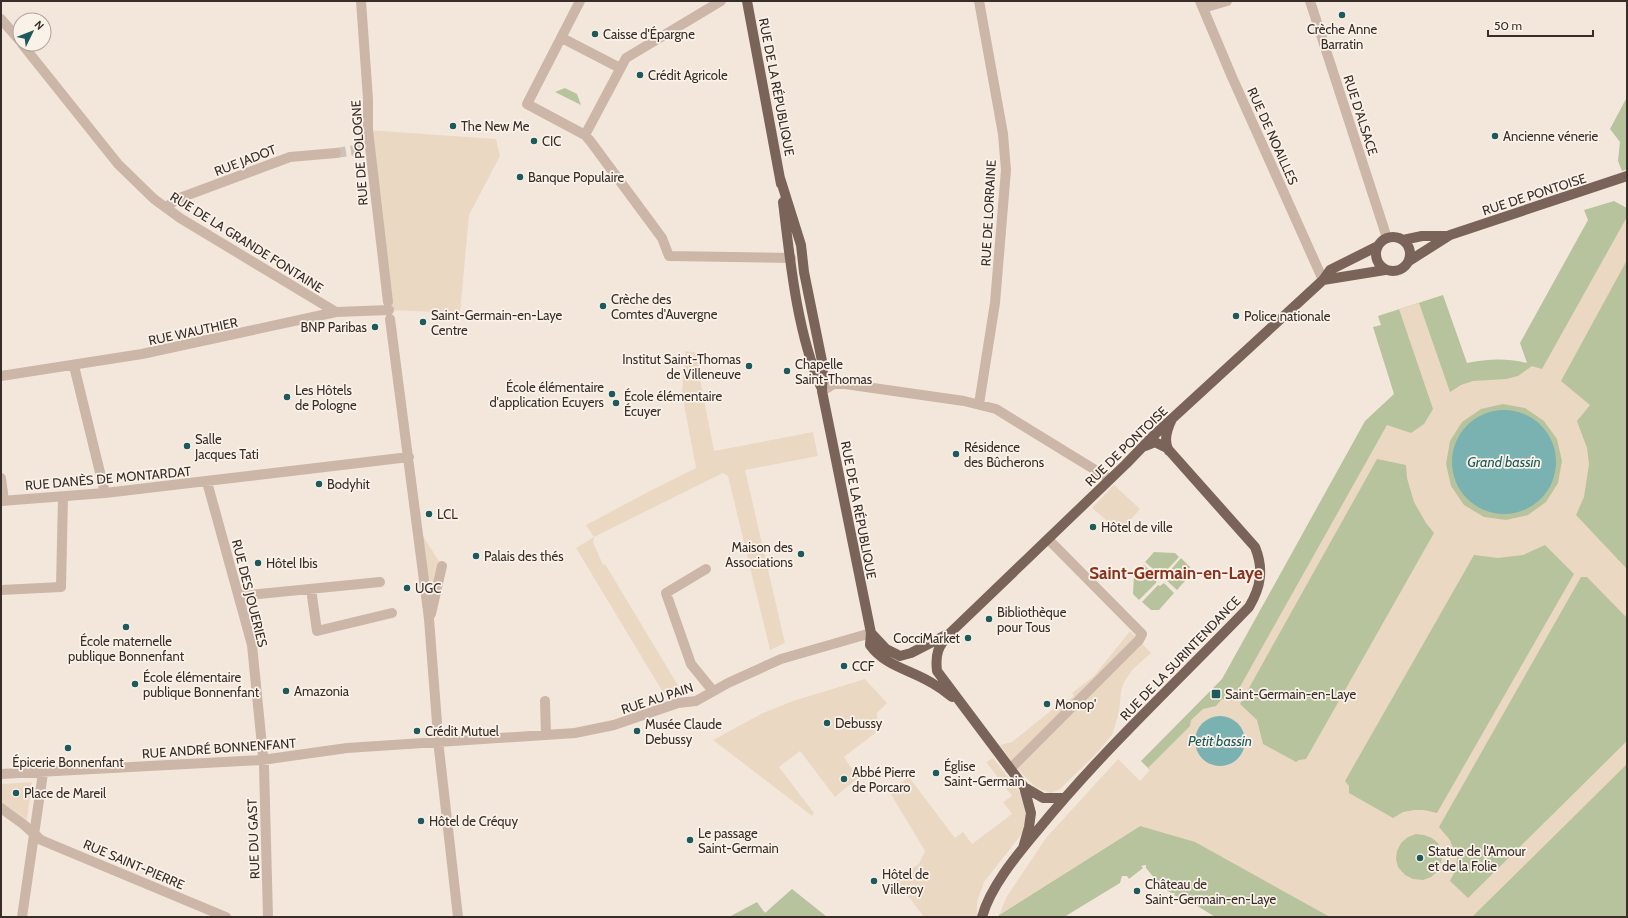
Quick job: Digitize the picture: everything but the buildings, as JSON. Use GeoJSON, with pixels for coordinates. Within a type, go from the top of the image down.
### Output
{"type":"FeatureCollection","features":[{"type":"Feature","properties":{"kind":"main road","name":"RUE DE LA RÉPUBLIQUE"},"geometry":{"type":"LineString","coordinates":[[747,1],[780,178],[801,322],[813,370],[822,391],[871,633],[870,645],[876,654],[887,662],[932,683],[952,695]]}},
{"type":"Feature","properties":{"kind":"main road","name":"RUE DE PONTOISE"},"geometry":{"type":"LineString","coordinates":[[1409,261],[1450,236],[1627,176]]}},
{"type":"Feature","properties":{"kind":"main road","name":"RUE DE LA RÉPUBLIQUE"},"geometry":{"type":"LineString","coordinates":[[780,178],[801,245],[804,272],[823,366],[822,391]]}},
{"type":"Feature","properties":{"kind":"main road","name":"RUE DE PONTOISE"},"geometry":{"type":"LineString","coordinates":[[1403,240],[1422,236],[1450,236]]}},
{"type":"Feature","properties":{"kind":"main road"},"geometry":{"type":"LineString","coordinates":[[1323,280],[1385,270],[1396,272],[1406,266],[1409,261],[1410,251],[1403,240],[1396,237],[1387,238],[1376,247],[1375,253],[1377,263],[1385,270]]}},
{"type":"Feature","properties":{"kind":"main road","name":"RUE DE PONTOISE"},"geometry":{"type":"LineString","coordinates":[[871,633],[886,649],[900,656],[917,650],[945,635],[1048,539],[1145,446],[1156,433],[1172,420],[1323,280],[1330,270],[1376,247]]}},
{"type":"Feature","properties":{"kind":"main road"},"geometry":{"type":"LineString","coordinates":[[791,258],[796,259],[804,272]]}},
{"type":"Feature","properties":{"kind":"main road"},"geometry":{"type":"LineString","coordinates":[[1169,451],[1166,442],[1168,430],[1172,420]]}},
{"type":"Feature","properties":{"kind":"main road","name":"RUE DE LA SURINTENDANCE"},"geometry":{"type":"LineString","coordinates":[[1023,848],[1063,798],[1249,607],[1258,587],[1261,563],[1255,547],[1169,451],[1155,442],[1145,446]]}},
{"type":"Feature","properties":{"kind":"main road","name":"RUE DE PONTOISE"},"geometry":{"type":"LineString","coordinates":[[945,635],[937,650],[937,671],[952,695],[1024,787]]}},
{"type":"Feature","properties":{"kind":"main road"},"geometry":{"type":"LineString","coordinates":[[1024,787],[1043,798],[1063,798]]}},
{"type":"Feature","properties":{"kind":"main road"},"geometry":{"type":"LineString","coordinates":[[982,917],[987,900],[1023,848],[1029,827],[1031,812],[1024,787]]}},
{"type":"Feature","properties":{"kind":"street","name":"RUE DE POLOGNE"},"geometry":{"type":"LineString","coordinates":[[361,1],[368,99],[368,130],[389,310],[429,619],[439,742],[458,917]]}},
{"type":"Feature","properties":{"kind":"street"},"geometry":{"type":"LineString","coordinates":[[580,1],[527,104],[584,135],[662,238],[669,256],[791,258]]}},
{"type":"Feature","properties":{"kind":"street"},"geometry":{"type":"LineString","coordinates":[[584,135],[626,58],[721,1]]}},
{"type":"Feature","properties":{"kind":"street","name":"RUE DE LORRAINE"},"geometry":{"type":"LineString","coordinates":[[979,1],[1003,134],[1006,170],[995,303],[979,404]]}},
{"type":"Feature","properties":{"kind":"street"},"geometry":{"type":"LineString","coordinates":[[1202,4],[1227,1]]}},
{"type":"Feature","properties":{"kind":"street","name":"RUE D'ALSACE"},"geometry":{"type":"LineString","coordinates":[[1310,1],[1387,238]]}},
{"type":"Feature","properties":{"kind":"street","name":"RUE DE NOAILLES"},"geometry":{"type":"LineString","coordinates":[[1202,4],[1226,64],[1323,280]]}},
{"type":"Feature","properties":{"kind":"street"},"geometry":{"type":"LineString","coordinates":[[1,19],[12,32]]}},
{"type":"Feature","properties":{"kind":"street"},"geometry":{"type":"LineString","coordinates":[[562,38],[620,68]]}},
{"type":"Feature","properties":{"kind":"street","name":"RUE DE LA GRANDE FONTAINE"},"geometry":{"type":"LineString","coordinates":[[28,52],[118,164],[154,199],[180,218],[336,312]]}},
{"type":"Feature","properties":{"kind":"street","name":"RUE JADOT"},"geometry":{"type":"LineString","coordinates":[[166,208],[178,199],[290,157],[336,153]]}},
{"type":"Feature","properties":{"kind":"street","name":"RUE WAUTHIER"},"geometry":{"type":"LineString","coordinates":[[1,376],[74,366],[142,354],[336,312],[389,310]]}},
{"type":"Feature","properties":{"kind":"street"},"geometry":{"type":"LineString","coordinates":[[74,366],[105,494]]}},
{"type":"Feature","properties":{"kind":"street"},"geometry":{"type":"LineString","coordinates":[[822,391],[834,384],[845,384],[979,404],[996,409],[1110,479]]}},
{"type":"Feature","properties":{"kind":"street","name":"RUE DANÈS DE MONTARDAT"},"geometry":{"type":"LineString","coordinates":[[3,501],[105,494],[408,457]]}},
{"type":"Feature","properties":{"kind":"street"},"geometry":{"type":"LineString","coordinates":[[1,478],[3,501]]}},
{"type":"Feature","properties":{"kind":"street","name":"RUE DES JOUERIES"},"geometry":{"type":"LineString","coordinates":[[207,482],[252,645],[262,760]]}},
{"type":"Feature","properties":{"kind":"street"},"geometry":{"type":"LineString","coordinates":[[1,590],[61,587],[63,497]]}},
{"type":"Feature","properties":{"kind":"street"},"geometry":{"type":"LineString","coordinates":[[1010,769],[1139,640],[1142,634],[1048,539]]}},
{"type":"Feature","properties":{"kind":"street"},"geometry":{"type":"LineString","coordinates":[[429,619],[442,566]]}},
{"type":"Feature","properties":{"kind":"street"},"geometry":{"type":"LineString","coordinates":[[706,569],[666,593],[691,664],[713,691]]}},
{"type":"Feature","properties":{"kind":"street"},"geometry":{"type":"LineString","coordinates":[[239,596],[380,582]]}},
{"type":"Feature","properties":{"kind":"street"},"geometry":{"type":"LineString","coordinates":[[311,589],[317,631],[392,613]]}},
{"type":"Feature","properties":{"kind":"street","name":"RUE AU PAIN"},"geometry":{"type":"LineString","coordinates":[[439,742],[574,733],[614,725],[678,704],[696,701],[713,691],[781,659],[871,633]]}},
{"type":"Feature","properties":{"kind":"street"},"geometry":{"type":"LineString","coordinates":[[545,701],[546,735]]}},
{"type":"Feature","properties":{"kind":"street","name":"RUE ANDRÉ BONNENFANT"},"geometry":{"type":"LineString","coordinates":[[1,774],[43,773],[262,760],[347,748],[439,742]]}},
{"type":"Feature","properties":{"kind":"street","name":"RUE DU GAST"},"geometry":{"type":"LineString","coordinates":[[262,760],[268,917]]}},
{"type":"Feature","properties":{"kind":"street"},"geometry":{"type":"LineString","coordinates":[[22,917],[33,833],[43,773]]}},
{"type":"Feature","properties":{"kind":"street"},"geometry":{"type":"LineString","coordinates":[[1,808],[33,833]]}},
{"type":"Feature","properties":{"kind":"street","name":"RUE SAINT-PIERRE"},"geometry":{"type":"LineString","coordinates":[[33,833],[41,840],[226,917]]}},
{"type":"Feature","properties":{"kind":"green space"},"geometry":{"type":"Polygon","coordinates":[[[565,88],[577,94],[581,105],[555,92],[565,88]]]}},
{"type":"Feature","properties":{"kind":"green space"},"geometry":{"type":"Polygon","coordinates":[[[1627,97],[1627,169],[1622,171],[1618,161],[1620,142],[1610,129],[1627,97]]]}},
{"type":"Feature","properties":{"kind":"green space"},"geometry":{"type":"Polygon","coordinates":[[[1614,201],[1627,208],[1627,917],[1215,917],[1188,900],[1187,901],[1174,895],[1175,893],[1167,891],[1169,887],[1161,883],[1160,885],[1146,868],[1146,865],[1141,866],[1143,868],[1129,879],[1127,876],[1122,876],[1120,883],[1064,917],[999,917],[999,915],[1140,826],[1152,772],[1141,761],[1222,679],[1365,421],[1394,394],[1373,327],[1381,325],[1378,316],[1443,295],[1467,363],[1512,360],[1527,363],[1520,343],[1588,220],[1584,210],[1614,201]]]}},
{"type":"Feature","properties":{"kind":"green space"},"geometry":{"type":"Polygon","coordinates":[[[1154,552],[1175,553],[1179,557],[1165,572],[1159,574],[1145,562],[1154,552]]]}},
{"type":"Feature","properties":{"kind":"green space"},"geometry":{"type":"Polygon","coordinates":[[[1181,558],[1190,567],[1191,574],[1177,590],[1166,580],[1168,577],[1167,574],[1181,558]]]}},
{"type":"Feature","properties":{"kind":"green space"},"geometry":{"type":"Polygon","coordinates":[[[1144,565],[1157,577],[1156,583],[1139,600],[1133,594],[1134,575],[1144,565]]]}},
{"type":"Feature","properties":{"kind":"green space"},"geometry":{"type":"Polygon","coordinates":[[[1164,583],[1174,593],[1159,610],[1151,610],[1142,602],[1158,585],[1160,586],[1164,583]]]}},
{"type":"Feature","properties":{"kind":"green space"},"geometry":{"type":"Polygon","coordinates":[[[792,889],[827,917],[729,917],[757,902],[765,913],[792,889]]]}},
{"type":"Feature","properties":{"kind":"shaded area"},"geometry":{"type":"Polygon","coordinates":[[[368,130],[496,139],[500,156],[469,215],[460,313],[389,310],[368,130]]]}},
{"type":"Feature","properties":{"kind":"shaded area"},"geometry":{"type":"Polygon","coordinates":[[[1627,217],[1627,260],[1561,381],[1590,405],[1577,421],[1587,448],[1589,464],[1584,497],[1576,515],[1627,569],[1627,618],[1587,577],[1581,577],[1439,827],[1450,840],[1457,859],[1456,869],[1450,881],[1468,898],[1627,741],[1627,764],[1472,917],[1330,917],[1195,842],[1140,826],[999,915],[1007,896],[1046,838],[1118,759],[1140,781],[1150,770],[1148,768],[1190,726],[1191,720],[1203,709],[1216,706],[1222,699],[1232,701],[1387,425],[1411,433],[1424,424],[1433,409],[1399,309],[1419,303],[1450,392],[1461,385],[1473,381],[1506,379],[1518,376],[1532,366],[1542,369],[1627,217]],[[1503,404],[1481,409],[1462,422],[1450,441],[1446,464],[1451,486],[1464,505],[1484,517],[1506,520],[1528,515],[1546,502],[1558,483],[1562,461],[1557,439],[1544,421],[1525,408],[1503,404]],[[1377,459],[1240,704],[1257,720],[1263,744],[1296,762],[1306,759],[1434,533],[1426,523],[1414,502],[1407,478],[1406,465],[1377,459]],[[1545,545],[1523,555],[1498,558],[1474,555],[1345,781],[1349,786],[1349,793],[1393,818],[1403,812],[1414,810],[1424,810],[1437,813],[1574,574],[1545,545]],[[1239,725],[1197,733],[1195,741],[1201,756],[1206,761],[1220,766],[1236,760],[1244,747],[1245,739],[1239,725]],[[1416,834],[1408,837],[1401,843],[1397,851],[1396,859],[1398,867],[1405,875],[1413,879],[1423,880],[1431,877],[1438,871],[1441,864],[1442,855],[1438,843],[1432,838],[1416,834]]]}},
{"type":"Feature","properties":{"kind":"shaded area"},"geometry":{"type":"Polygon","coordinates":[[[685,351],[698,353],[700,379],[714,451],[813,432],[818,456],[745,470],[785,643],[770,650],[728,476],[723,473],[594,537],[586,525],[696,468],[682,394],[685,351]]]}},
{"type":"Feature","properties":{"kind":"shaded area"},"geometry":{"type":"Polygon","coordinates":[[[1114,485],[1140,509],[1120,532],[1092,508],[1114,485]]]}},
{"type":"Feature","properties":{"kind":"shaded area"},"geometry":{"type":"Polygon","coordinates":[[[416,525],[442,566],[429,619],[416,525]]]}},
{"type":"Feature","properties":{"kind":"shaded area"},"geometry":{"type":"Polygon","coordinates":[[[594,537],[593,542],[603,565],[605,564],[682,692],[664,694],[576,548],[594,537]]]}},
{"type":"Feature","properties":{"kind":"shaded area"},"geometry":{"type":"Polygon","coordinates":[[[1130,631],[1151,653],[1133,669],[1124,682],[1121,691],[1119,713],[1112,735],[1094,756],[1060,789],[1051,793],[1035,787],[1014,765],[1000,745],[1012,742],[1058,705],[1074,696],[1072,693],[1094,676],[1130,631]]]}},
{"type":"Feature","properties":{"kind":"shaded area"},"geometry":{"type":"Polygon","coordinates":[[[865,679],[887,703],[877,713],[878,731],[844,757],[858,778],[835,797],[800,751],[779,767],[814,813],[812,816],[713,740],[761,714],[793,701],[865,679]]]}},
{"type":"Feature","properties":{"kind":"shaded area"},"geometry":{"type":"Polygon","coordinates":[[[993,758],[1021,794],[1025,803],[1027,819],[1024,831],[984,882],[977,902],[977,917],[924,917],[894,878],[919,864],[925,851],[889,791],[909,777],[955,838],[963,832],[972,844],[1012,814],[1003,802],[1012,796],[986,762],[993,758]]]}},
{"type":"Feature","properties":{"kind":"shaded area","name":"Place de Mareil"},"geometry":{"type":"Polygon","coordinates":[[[32,782],[27,820],[1,802],[1,784],[32,782]]]}},
{"type":"Feature","properties":{"kind":"water","name":"Grand bassin"},"geometry":{"type":"Polygon","coordinates":[[[1504,410],[1524,414],[1533,418],[1541,425],[1548,433],[1552,442],[1556,462],[1552,482],[1548,491],[1541,499],[1533,506],[1524,510],[1504,514],[1484,510],[1475,506],[1467,499],[1460,491],[1456,482],[1452,462],[1456,442],[1460,433],[1467,425],[1475,418],[1484,414],[1504,410]]]}},
{"type":"Feature","properties":{"kind":"water","name":"Petit bassin"},"geometry":{"type":"Polygon","coordinates":[[[1220,716],[1229,718],[1240,727],[1245,741],[1243,750],[1234,761],[1220,766],[1211,764],[1200,755],[1195,741],[1197,732],[1206,721],[1220,716]]]}},
{"type":"Feature","properties":{"kind":"tunnel"},"geometry":{"type":"LineString","coordinates":[[336,153],[370,148]]}},
{"type":"Feature","properties":{"kind":"place","name":"Crèche Anne Barratin"},"geometry":{"type":"Point","coordinates":[1342,15]}},
{"type":"Feature","properties":{"kind":"place","name":"Caisse d'Épargne"},"geometry":{"type":"Point","coordinates":[595,34]}},
{"type":"Feature","properties":{"kind":"place","name":"Crédit Agricole"},"geometry":{"type":"Point","coordinates":[640,75]}},
{"type":"Feature","properties":{"kind":"place","name":"The New Me"},"geometry":{"type":"Point","coordinates":[453,126]}},
{"type":"Feature","properties":{"kind":"place","name":"Ancienne vénerie"},"geometry":{"type":"Point","coordinates":[1495,136]}},
{"type":"Feature","properties":{"kind":"place","name":"CIC"},"geometry":{"type":"Point","coordinates":[534,141]}},
{"type":"Feature","properties":{"kind":"place","name":"Banque Populaire"},"geometry":{"type":"Point","coordinates":[520,177]}},
{"type":"Feature","properties":{"kind":"place","name":"Crèche des Comtes d'Auvergne"},"geometry":{"type":"Point","coordinates":[603,306]}},
{"type":"Feature","properties":{"kind":"place","name":"Police nationale"},"geometry":{"type":"Point","coordinates":[1236,316]}},
{"type":"Feature","properties":{"kind":"place","name":"Saint-Germain-en-Laye Centre"},"geometry":{"type":"Point","coordinates":[423,322]}},
{"type":"Feature","properties":{"kind":"place","name":"BNP Paribas"},"geometry":{"type":"Point","coordinates":[375,327]}},
{"type":"Feature","properties":{"kind":"place","name":"Institut Saint-Thomas de Villeneuve"},"geometry":{"type":"Point","coordinates":[749,366]}},
{"type":"Feature","properties":{"kind":"place","name":"Chapelle Saint-Thomas"},"geometry":{"type":"Point","coordinates":[787,371]}},
{"type":"Feature","properties":{"kind":"place","name":"École élémentaire d'application Ecuyers"},"geometry":{"type":"Point","coordinates":[612,394]}},
{"type":"Feature","properties":{"kind":"place","name":"Les Hôtels de Pologne"},"geometry":{"type":"Point","coordinates":[287,397]}},
{"type":"Feature","properties":{"kind":"place","name":"École élémentaire Écuyer"},"geometry":{"type":"Point","coordinates":[616,403]}},
{"type":"Feature","properties":{"kind":"place","name":"Salle Jacques Tati"},"geometry":{"type":"Point","coordinates":[187,446]}},
{"type":"Feature","properties":{"kind":"place","name":"Résidence des Bûcherons"},"geometry":{"type":"Point","coordinates":[956,454]}},
{"type":"Feature","properties":{"kind":"place","name":"Bodyhit"},"geometry":{"type":"Point","coordinates":[319,484]}},
{"type":"Feature","properties":{"kind":"place","name":"LCL"},"geometry":{"type":"Point","coordinates":[429,514]}},
{"type":"Feature","properties":{"kind":"place","name":"Hôtel de ville"},"geometry":{"type":"Point","coordinates":[1093,527]}},
{"type":"Feature","properties":{"kind":"place","name":"Maison des Associations"},"geometry":{"type":"Point","coordinates":[801,554]}},
{"type":"Feature","properties":{"kind":"place","name":"Palais des thés"},"geometry":{"type":"Point","coordinates":[476,556]}},
{"type":"Feature","properties":{"kind":"place","name":"Hôtel Ibis"},"geometry":{"type":"Point","coordinates":[258,563]}},
{"type":"Feature","properties":{"kind":"place","name":"UGC"},"geometry":{"type":"Point","coordinates":[407,588]}},
{"type":"Feature","properties":{"kind":"place","name":"Bibliothèque pour Tous"},"geometry":{"type":"Point","coordinates":[989,619]}},
{"type":"Feature","properties":{"kind":"place","name":"École maternelle publique Bonnenfant"},"geometry":{"type":"Point","coordinates":[126,627]}},
{"type":"Feature","properties":{"kind":"place","name":"CocciMarket"},"geometry":{"type":"Point","coordinates":[968,638]}},
{"type":"Feature","properties":{"kind":"place","name":"CCF"},"geometry":{"type":"Point","coordinates":[844,666]}},
{"type":"Feature","properties":{"kind":"place","name":"École élémentaire publique Bonnenfant"},"geometry":{"type":"Point","coordinates":[135,684]}},
{"type":"Feature","properties":{"kind":"place","name":"Amazonia"},"geometry":{"type":"Point","coordinates":[286,691]}},
{"type":"Feature","properties":{"kind":"place","name":"Saint-Germain-en-Laye"},"geometry":{"type":"Point","coordinates":[1216,694]}},
{"type":"Feature","properties":{"kind":"place","name":"Monop'"},"geometry":{"type":"Point","coordinates":[1047,704]}},
{"type":"Feature","properties":{"kind":"place","name":"Debussy"},"geometry":{"type":"Point","coordinates":[827,723]}},
{"type":"Feature","properties":{"kind":"place","name":"Crédit Mutuel"},"geometry":{"type":"Point","coordinates":[417,731]}},
{"type":"Feature","properties":{"kind":"place","name":"Musée Claude Debussy"},"geometry":{"type":"Point","coordinates":[637,731]}},
{"type":"Feature","properties":{"kind":"place","name":"Épicerie Bonnenfant"},"geometry":{"type":"Point","coordinates":[68,748]}},
{"type":"Feature","properties":{"kind":"place","name":"Église Saint-Germain"},"geometry":{"type":"Point","coordinates":[936,773]}},
{"type":"Feature","properties":{"kind":"place","name":"Abbé Pierre de Porcaro"},"geometry":{"type":"Point","coordinates":[844,779]}},
{"type":"Feature","properties":{"kind":"place","name":"Place de Mareil"},"geometry":{"type":"Point","coordinates":[16,793]}},
{"type":"Feature","properties":{"kind":"place","name":"Hôtel de Créquy"},"geometry":{"type":"Point","coordinates":[421,821]}},
{"type":"Feature","properties":{"kind":"place","name":"Le passage Saint-Germain"},"geometry":{"type":"Point","coordinates":[690,840]}},
{"type":"Feature","properties":{"kind":"place","name":"Statue de l'Amour et de la Folie"},"geometry":{"type":"Point","coordinates":[1420,858]}},
{"type":"Feature","properties":{"kind":"place","name":"Hôtel de Villeroy"},"geometry":{"type":"Point","coordinates":[874,881]}},
{"type":"Feature","properties":{"kind":"place","name":"Château de Saint-Germain-en-Laye"},"geometry":{"type":"Point","coordinates":[1137,891]}},
{"type":"Feature","properties":{"kind":"district","name":"Saint-Germain-en-Laye"},"geometry":{"type":"Point","coordinates":[1176,573]}}]}
